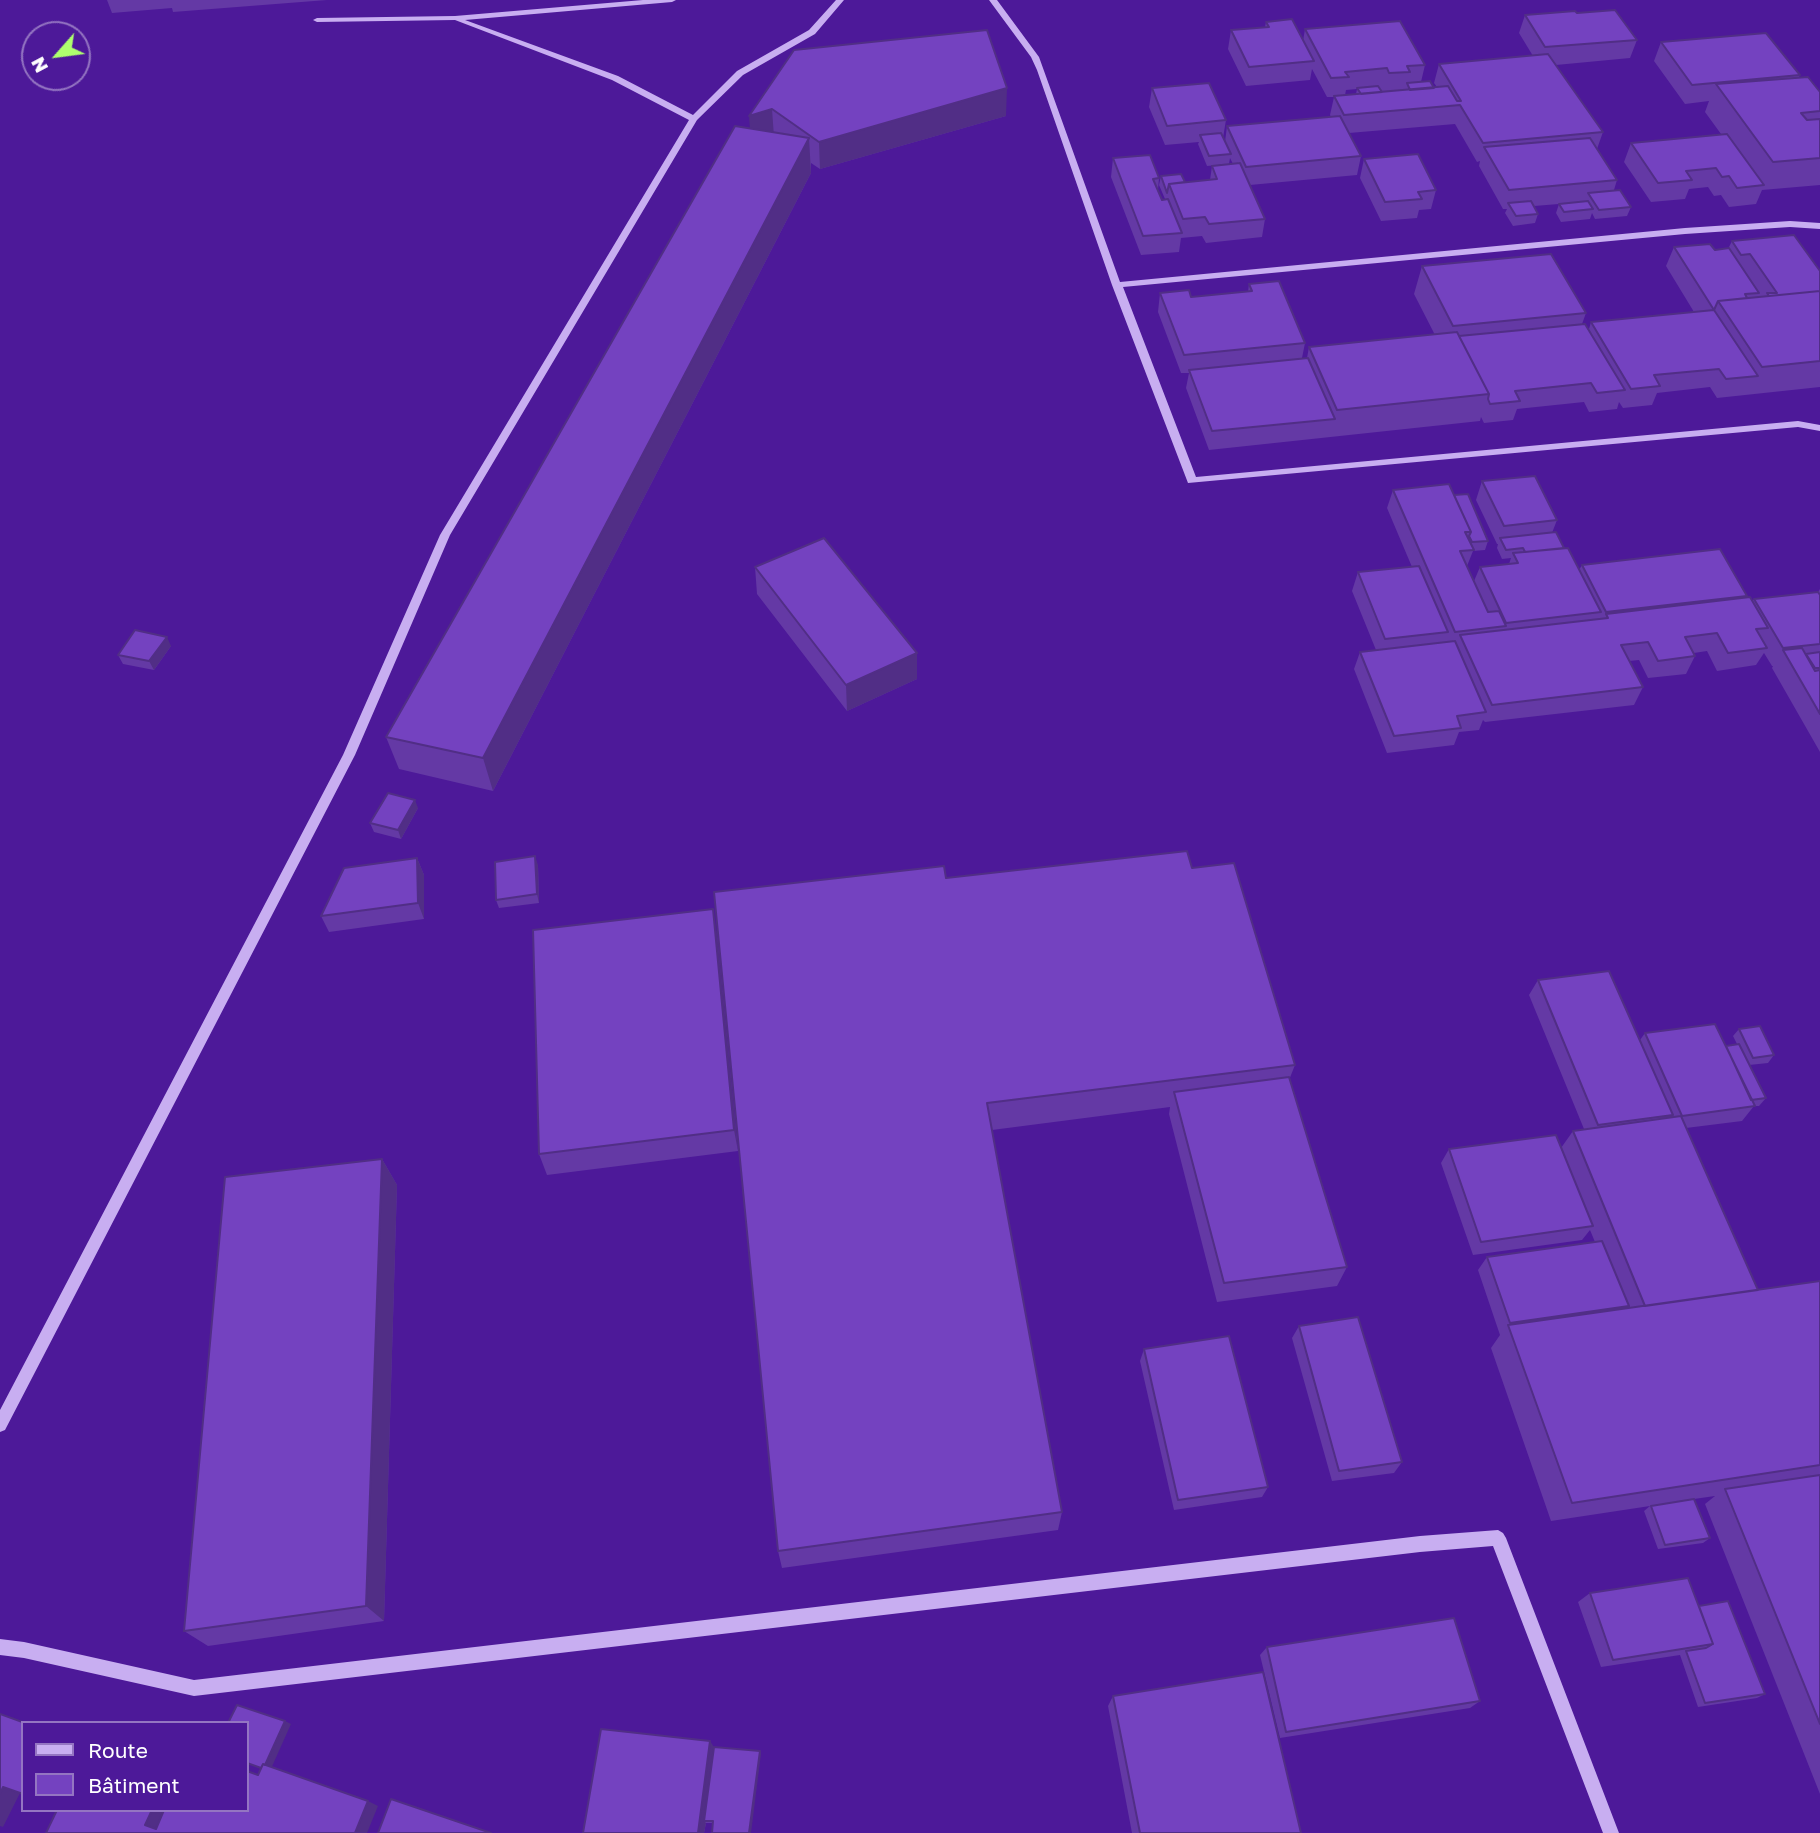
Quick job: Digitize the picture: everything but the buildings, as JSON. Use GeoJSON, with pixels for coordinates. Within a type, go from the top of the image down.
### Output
{"type":"FeatureCollection","features":[{"type":"Feature","properties":{"kind":"street"},"geometry":{"type":"LineString","coordinates":[[317,20],[455,18],[673,0]]}},
{"type":"Feature","properties":{"kind":"street"},"geometry":{"type":"LineString","coordinates":[[0,1425],[349,755],[445,535],[694,119],[740,73],[812,32],[840,0]]}},
{"type":"Feature","properties":{"kind":"street"},"geometry":{"type":"LineString","coordinates":[[993,0],[1035,57],[1041,70],[1117,285],[1192,481],[1798,424],[1820,428]]}},
{"type":"Feature","properties":{"kind":"street"},"geometry":{"type":"LineString","coordinates":[[455,18],[615,78],[694,119]]}},
{"type":"Feature","properties":{"kind":"street"},"geometry":{"type":"LineString","coordinates":[[1117,285],[1685,231],[1790,224],[1820,226]]}},
{"type":"Feature","properties":{"kind":"street"},"geometry":{"type":"LineString","coordinates":[[0,1647],[194,1688],[1420,1544],[1498,1538],[1611,1833]]}}]}
